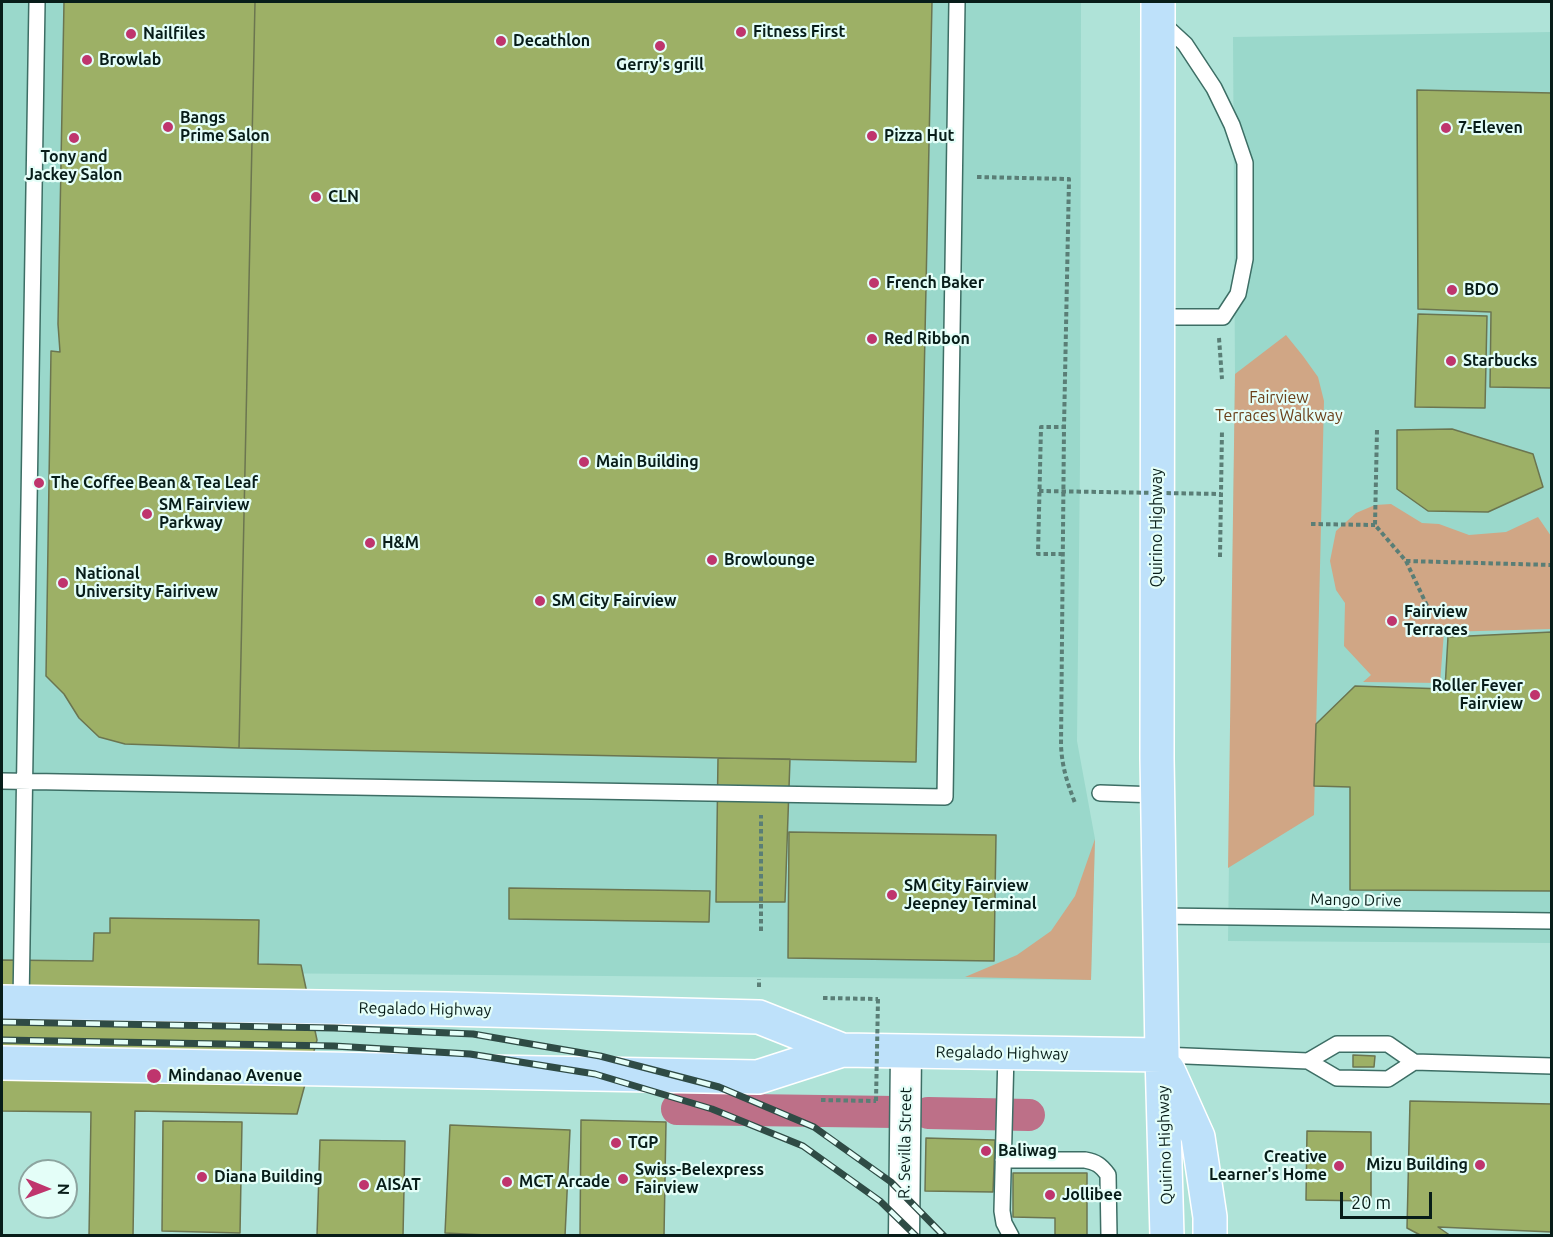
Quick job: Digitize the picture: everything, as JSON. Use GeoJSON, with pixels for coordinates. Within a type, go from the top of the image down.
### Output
{"type":"FeatureCollection","features":[{"type":"Feature","properties":{"kind":"main road","name":"Quirino Highway"},"geometry":{"type":"LineString","coordinates":[[1158,10],[1158,795],[1167,1236]]}},
{"type":"Feature","properties":{"kind":"main road","name":"Regalado Highway"},"geometry":{"type":"LineString","coordinates":[[11,1003],[418,1008],[759,1017],[842,1050]]}},
{"type":"Feature","properties":{"kind":"main road","name":"Regalado Highway"},"geometry":{"type":"LineString","coordinates":[[2,1063],[758,1077],[842,1050],[1162,1055]]}},
{"type":"Feature","properties":{"kind":"main road","name":"Quirino Highway"},"geometry":{"type":"LineString","coordinates":[[1162,1055],[1198,1137],[1210,1217],[1210,1236]]}},
{"type":"Feature","properties":{"kind":"street","name":"R. Sevilla Street"},"geometry":{"type":"LineString","coordinates":[[904,1236],[906,1051]]}},
{"type":"Feature","properties":{"kind":"lane"},"geometry":{"type":"LineString","coordinates":[[11,1003],[25,781],[37,2]]}},
{"type":"Feature","properties":{"kind":"lane"},"geometry":{"type":"LineString","coordinates":[[2,781],[945,797],[957,2]]}},
{"type":"Feature","properties":{"kind":"lane"},"geometry":{"type":"LineString","coordinates":[[1157,317],[1220,317],[1238,294],[1245,259],[1245,163],[1232,125],[1214,88],[1185,44],[1158,10]]}},
{"type":"Feature","properties":{"kind":"lane"},"geometry":{"type":"LineString","coordinates":[[1100,793],[1158,795]]}},
{"type":"Feature","properties":{"kind":"lane","name":"Mango Drive"},"geometry":{"type":"LineString","coordinates":[[1160,916],[1551,921]]}},
{"type":"Feature","properties":{"kind":"lane"},"geometry":{"type":"LineString","coordinates":[[1308,1061],[1337,1044],[1389,1044],[1414,1062]]}},
{"type":"Feature","properties":{"kind":"lane"},"geometry":{"type":"LineString","coordinates":[[1006,1053],[1002,1211],[1004,1223],[1011,1236]]}},
{"type":"Feature","properties":{"kind":"lane"},"geometry":{"type":"LineString","coordinates":[[1162,1055],[1308,1061],[1336,1078],[1388,1079],[1414,1062],[1551,1065]]}},
{"type":"Feature","properties":{"kind":"lane"},"geometry":{"type":"LineString","coordinates":[[1003,1160],[1096,1162],[1108,1175],[1109,1236]]}},
{"type":"Feature","properties":{"kind":"path"},"geometry":{"type":"LineString","coordinates":[[954,177],[1069,179],[1064,427],[1062,764],[1075,803]]}},
{"type":"Feature","properties":{"kind":"path"},"geometry":{"type":"LineString","coordinates":[[1220,317],[1222,379]]}},
{"type":"Feature","properties":{"kind":"path"},"geometry":{"type":"LineString","coordinates":[[1063,554],[1038,554],[1041,427],[1064,427]]}},
{"type":"Feature","properties":{"kind":"path"},"geometry":{"type":"LineString","coordinates":[[1220,557],[1222,430]]}},
{"type":"Feature","properties":{"kind":"path"},"geometry":{"type":"LineString","coordinates":[[1377,430],[1375,525],[1407,561],[1430,612],[1464,613]]}},
{"type":"Feature","properties":{"kind":"path"},"geometry":{"type":"LineString","coordinates":[[1040,491],[1221,494]]}},
{"type":"Feature","properties":{"kind":"path"},"geometry":{"type":"LineString","coordinates":[[1311,524],[1375,525]]}},
{"type":"Feature","properties":{"kind":"path"},"geometry":{"type":"LineString","coordinates":[[1407,561],[1551,565]]}},
{"type":"Feature","properties":{"kind":"path"},"geometry":{"type":"LineString","coordinates":[[761,794],[761,931]]}},
{"type":"Feature","properties":{"kind":"path"},"geometry":{"type":"LineString","coordinates":[[821,1100],[876,1101],[878,999],[823,998]]}},
{"type":"Feature","properties":{"kind":"shaded area","name":"SM City Fairview"},"geometry":{"type":"Polygon","coordinates":[[[2,2],[1081,2],[1077,741],[1095,839],[1091,980],[2,971],[2,2]]]}},
{"type":"Feature","properties":{"kind":"shaded area","name":"Fairview Terraces"},"geometry":{"type":"Polygon","coordinates":[[[1551,32],[1551,943],[1228,941],[1235,374],[1233,37],[1551,32]]]}},
{"type":"Feature","properties":{"kind":"green space","name":"Fairview Terraces Walkway"},"geometry":{"type":"Polygon","coordinates":[[[1286,335],[1318,377],[1324,401],[1314,815],[1228,868],[1235,374],[1286,335]]]}},
{"type":"Feature","properties":{"kind":"green space"},"geometry":{"type":"Polygon","coordinates":[[[1391,504],[1422,523],[1439,524],[1469,535],[1506,532],[1538,517],[1551,536],[1551,629],[1444,632],[1440,683],[1363,682],[1371,675],[1344,646],[1345,603],[1336,590],[1330,561],[1336,531],[1356,513],[1375,505],[1391,504]]]}},
{"type":"Feature","properties":{"kind":"green space"},"geometry":{"type":"Polygon","coordinates":[[[1095,839],[1091,980],[965,977],[1017,955],[1051,931],[1075,896],[1095,839]]]}},
{"type":"Feature","properties":{"kind":"building","name":"SM Fairview Parkway"},"geometry":{"type":"Polygon","coordinates":[[[64,2],[255,2],[239,748],[125,744],[99,737],[79,718],[64,694],[46,676],[51,351],[60,352],[58,324],[64,2]]]}},
{"type":"Feature","properties":{"kind":"building","name":"Main Building"},"geometry":{"type":"Polygon","coordinates":[[[255,2],[932,2],[916,762],[239,748],[255,2]]]}},
{"type":"Feature","properties":{"kind":"building"},"geometry":{"type":"Polygon","coordinates":[[[1417,90],[1552,93],[1552,388],[1490,387],[1491,312],[1418,309],[1417,90]]]}},
{"type":"Feature","properties":{"kind":"building","name":"Starbucks"},"geometry":{"type":"Polygon","coordinates":[[[1418,314],[1487,316],[1485,408],[1415,407],[1418,314]]]}},
{"type":"Feature","properties":{"kind":"building"},"geometry":{"type":"Polygon","coordinates":[[[1452,429],[1533,454],[1543,487],[1488,512],[1428,511],[1397,489],[1397,430],[1452,429]]]}},
{"type":"Feature","properties":{"kind":"building"},"geometry":{"type":"Polygon","coordinates":[[[1552,632],[1552,891],[1350,890],[1350,787],[1314,786],[1316,724],[1355,686],[1445,689],[1448,637],[1552,632]]]}},
{"type":"Feature","properties":{"kind":"building"},"geometry":{"type":"Polygon","coordinates":[[[718,758],[790,759],[785,902],[716,902],[718,758]]]}},
{"type":"Feature","properties":{"kind":"building","name":"SM City Fairview Jeepney Terminal"},"geometry":{"type":"Polygon","coordinates":[[[789,832],[996,835],[994,961],[788,958],[789,832]]]}},
{"type":"Feature","properties":{"kind":"building"},"geometry":{"type":"Polygon","coordinates":[[[509,888],[710,891],[709,922],[509,919],[509,888]]]}},
{"type":"Feature","properties":{"kind":"building","name":"Mindanao Avenue"},"geometry":{"type":"Polygon","coordinates":[[[110,918],[259,920],[258,964],[301,965],[317,1040],[297,1114],[135,1111],[133,1236],[89,1236],[91,1112],[2,1111],[2,960],[93,961],[94,933],[110,933],[110,918]]]}},
{"type":"Feature","properties":{"kind":"building"},"geometry":{"type":"Polygon","coordinates":[[[1353,1055],[1375,1056],[1374,1067],[1353,1067],[1353,1055]]]}},
{"type":"Feature","properties":{"kind":"building","name":"Mizu Building"},"geometry":{"type":"Polygon","coordinates":[[[1410,1101],[1552,1104],[1552,1232],[1438,1227],[1451,1236],[1422,1236],[1407,1228],[1410,1101]]]}},
{"type":"Feature","properties":{"kind":"building","name":"Swiss-Belexpress Fairview"},"geometry":{"type":"Polygon","coordinates":[[[581,1120],[666,1122],[664,1236],[580,1236],[581,1120]]]}},
{"type":"Feature","properties":{"kind":"building","name":"Diana Building"},"geometry":{"type":"Polygon","coordinates":[[[163,1121],[242,1122],[240,1233],[162,1231],[163,1121]]]}},
{"type":"Feature","properties":{"kind":"building","name":"MCT Arcade"},"geometry":{"type":"Polygon","coordinates":[[[450,1125],[570,1130],[565,1236],[445,1233],[450,1125]]]}},
{"type":"Feature","properties":{"kind":"building"},"geometry":{"type":"Polygon","coordinates":[[[1307,1131],[1371,1132],[1371,1201],[1306,1200],[1307,1131]]]}},
{"type":"Feature","properties":{"kind":"building"},"geometry":{"type":"Polygon","coordinates":[[[926,1138],[995,1140],[993,1192],[925,1191],[926,1138]]]}},
{"type":"Feature","properties":{"kind":"building"},"geometry":{"type":"Polygon","coordinates":[[[320,1140],[405,1141],[403,1236],[317,1236],[320,1140]]]}},
{"type":"Feature","properties":{"kind":"building","name":"Jollibee"},"geometry":{"type":"Polygon","coordinates":[[[1013,1173],[1087,1173],[1087,1236],[1055,1236],[1055,1218],[1013,1217],[1013,1173]]]}},
{"type":"Feature","properties":{"kind":"waterway"},"geometry":{"type":"LineString","coordinates":[[677,1109],[895,1112]]}},
{"type":"Feature","properties":{"kind":"waterway"},"geometry":{"type":"LineString","coordinates":[[928,1113],[1029,1115]]}},
{"type":"Feature","properties":{"kind":"railway"},"geometry":{"type":"LineString","coordinates":[[2,1022],[334,1028],[473,1034],[600,1056],[719,1087],[814,1127],[891,1182],[944,1236]]}},
{"type":"Feature","properties":{"kind":"railway"},"geometry":{"type":"LineString","coordinates":[[2,1040],[334,1046],[470,1054],[595,1074],[712,1109],[803,1146],[880,1201],[916,1236]]}},
{"type":"Feature","properties":{"kind":"place","name":"Fitness First"},"geometry":{"type":"Point","coordinates":[741,32]}},
{"type":"Feature","properties":{"kind":"place","name":"Nailfiles"},"geometry":{"type":"Point","coordinates":[131,34]}},
{"type":"Feature","properties":{"kind":"place","name":"Decathlon"},"geometry":{"type":"Point","coordinates":[501,41]}},
{"type":"Feature","properties":{"kind":"place","name":"Gerry's grill"},"geometry":{"type":"Point","coordinates":[660,46]}},
{"type":"Feature","properties":{"kind":"place","name":"Browlab"},"geometry":{"type":"Point","coordinates":[87,60]}},
{"type":"Feature","properties":{"kind":"place","name":"Bangs Prime Salon"},"geometry":{"type":"Point","coordinates":[168,127]}},
{"type":"Feature","properties":{"kind":"place","name":"7-Eleven"},"geometry":{"type":"Point","coordinates":[1446,128]}},
{"type":"Feature","properties":{"kind":"place","name":"Pizza Hut"},"geometry":{"type":"Point","coordinates":[872,136]}},
{"type":"Feature","properties":{"kind":"place","name":"Tony and Jackey Salon"},"geometry":{"type":"Point","coordinates":[74,138]}},
{"type":"Feature","properties":{"kind":"place","name":"CLN"},"geometry":{"type":"Point","coordinates":[316,197]}},
{"type":"Feature","properties":{"kind":"place","name":"French Baker"},"geometry":{"type":"Point","coordinates":[874,283]}},
{"type":"Feature","properties":{"kind":"place","name":"BDO"},"geometry":{"type":"Point","coordinates":[1452,290]}},
{"type":"Feature","properties":{"kind":"place","name":"Red Ribbon"},"geometry":{"type":"Point","coordinates":[872,339]}},
{"type":"Feature","properties":{"kind":"place","name":"Starbucks"},"geometry":{"type":"Point","coordinates":[1451,361]}},
{"type":"Feature","properties":{"kind":"place","name":"Main Building"},"geometry":{"type":"Point","coordinates":[584,462]}},
{"type":"Feature","properties":{"kind":"place","name":"The Coffee Bean & Tea Leaf"},"geometry":{"type":"Point","coordinates":[39,483]}},
{"type":"Feature","properties":{"kind":"place","name":"SM Fairview Parkway"},"geometry":{"type":"Point","coordinates":[147,514]}},
{"type":"Feature","properties":{"kind":"place","name":"H&M"},"geometry":{"type":"Point","coordinates":[370,543]}},
{"type":"Feature","properties":{"kind":"place","name":"Browlounge"},"geometry":{"type":"Point","coordinates":[712,560]}},
{"type":"Feature","properties":{"kind":"place","name":"National University Fairivew"},"geometry":{"type":"Point","coordinates":[63,583]}},
{"type":"Feature","properties":{"kind":"place","name":"SM City Fairview"},"geometry":{"type":"Point","coordinates":[540,601]}},
{"type":"Feature","properties":{"kind":"place","name":"Fairview Terraces"},"geometry":{"type":"Point","coordinates":[1392,621]}},
{"type":"Feature","properties":{"kind":"place","name":"Roller Fever Fairview"},"geometry":{"type":"Point","coordinates":[1535,695]}},
{"type":"Feature","properties":{"kind":"place","name":"SM City Fairview Jeepney Terminal"},"geometry":{"type":"Point","coordinates":[892,895]}},
{"type":"Feature","properties":{"kind":"place","name":"Mindanao Avenue"},"geometry":{"type":"Point","coordinates":[154,1076]}},
{"type":"Feature","properties":{"kind":"place","name":"TGP"},"geometry":{"type":"Point","coordinates":[616,1143]}},
{"type":"Feature","properties":{"kind":"place","name":"Baliwag"},"geometry":{"type":"Point","coordinates":[986,1151]}},
{"type":"Feature","properties":{"kind":"place","name":"Mizu Building"},"geometry":{"type":"Point","coordinates":[1480,1165]}},
{"type":"Feature","properties":{"kind":"place","name":"Creative Learner's Home"},"geometry":{"type":"Point","coordinates":[1339,1166]}},
{"type":"Feature","properties":{"kind":"place","name":"Diana Building"},"geometry":{"type":"Point","coordinates":[202,1177]}},
{"type":"Feature","properties":{"kind":"place","name":"Swiss-Belexpress Fairview"},"geometry":{"type":"Point","coordinates":[623,1179]}},
{"type":"Feature","properties":{"kind":"place","name":"MCT Arcade"},"geometry":{"type":"Point","coordinates":[507,1182]}},
{"type":"Feature","properties":{"kind":"place","name":"AISAT"},"geometry":{"type":"Point","coordinates":[364,1185]}},
{"type":"Feature","properties":{"kind":"place","name":"Jollibee"},"geometry":{"type":"Point","coordinates":[1050,1195]}}]}
